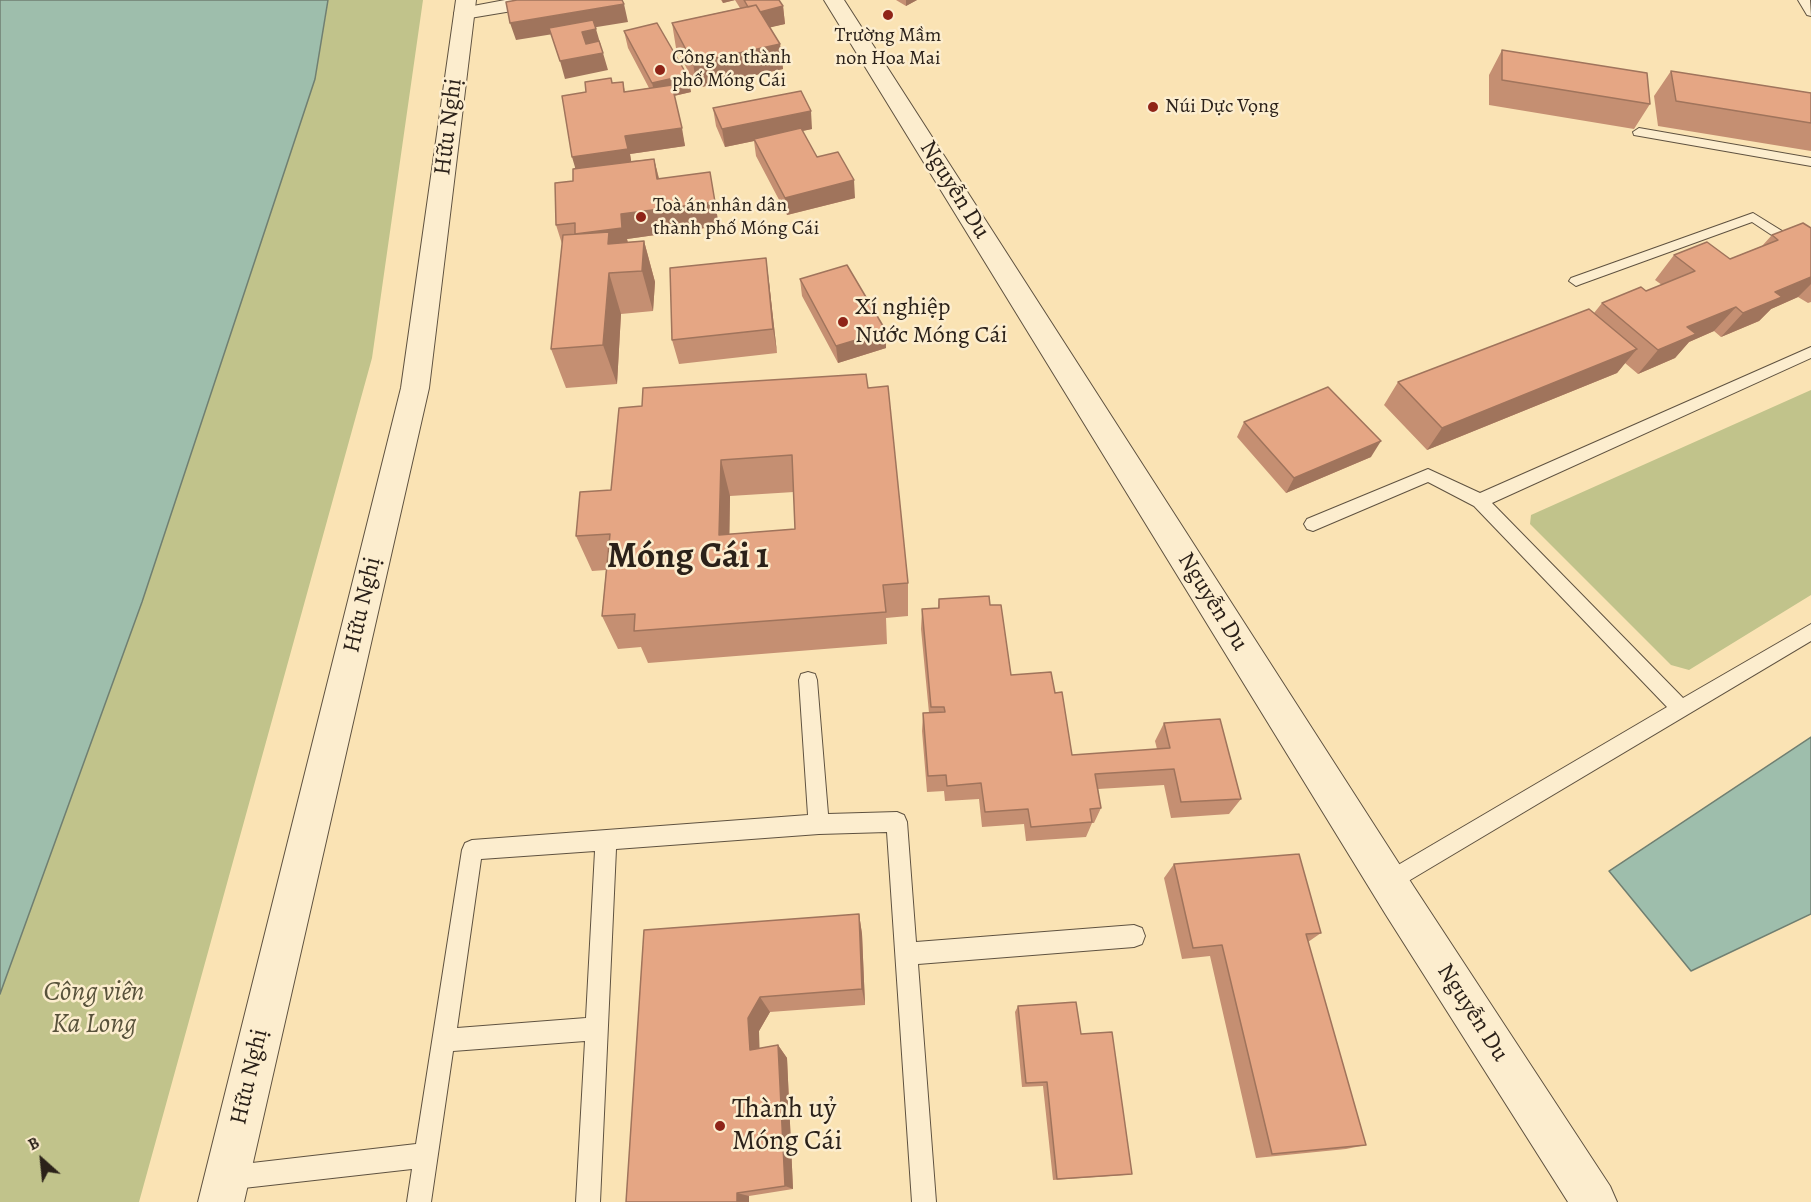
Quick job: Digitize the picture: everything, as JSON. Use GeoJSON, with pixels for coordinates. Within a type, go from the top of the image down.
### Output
{"type":"FeatureCollection","features":[{"type":"Feature","properties":{"kind":"street"},"geometry":{"type":"LineString","coordinates":[[465,6],[542,0]]}},
{"type":"Feature","properties":{"kind":"street","name":"Nguyễn Du"},"geometry":{"type":"LineString","coordinates":[[834,0],[1388,882],[1594,1202]]}},
{"type":"Feature","properties":{"kind":"street","name":"Hữu Nghị"},"geometry":{"type":"LineString","coordinates":[[224,1190],[415,388],[465,6]]}},
{"type":"Feature","properties":{"kind":"lane"},"geometry":{"type":"LineString","coordinates":[[1804,0],[1811,14]]}},
{"type":"Feature","properties":{"kind":"lane"},"geometry":{"type":"LineString","coordinates":[[1639,132],[1811,162]]}},
{"type":"Feature","properties":{"kind":"lane"},"geometry":{"type":"LineString","coordinates":[[1576,281],[1754,217],[1811,256]]}},
{"type":"Feature","properties":{"kind":"lane"},"geometry":{"type":"LineString","coordinates":[[1480,501],[1811,352]]}},
{"type":"Feature","properties":{"kind":"lane"},"geometry":{"type":"LineString","coordinates":[[1313,524],[1428,475],[1480,501],[1682,710]]}},
{"type":"Feature","properties":{"kind":"lane"},"geometry":{"type":"LineString","coordinates":[[1388,882],[1811,632]]}},
{"type":"Feature","properties":{"kind":"lane"},"geometry":{"type":"LineString","coordinates":[[808,680],[819,824]]}},
{"type":"Feature","properties":{"kind":"lane"},"geometry":{"type":"LineString","coordinates":[[419,1202],[472,850],[819,824],[897,822],[924,1202]]}},
{"type":"Feature","properties":{"kind":"lane"},"geometry":{"type":"LineString","coordinates":[[588,1202],[606,841]]}},
{"type":"Feature","properties":{"kind":"lane"},"geometry":{"type":"LineString","coordinates":[[907,954],[1134,936]]}},
{"type":"Feature","properties":{"kind":"lane"},"geometry":{"type":"LineString","coordinates":[[444,1040],[597,1029]]}},
{"type":"Feature","properties":{"kind":"lane"},"geometry":{"type":"LineString","coordinates":[[224,1190],[427,1155]]}},
{"type":"Feature","properties":{"kind":"green space","name":"Công viên Ka Long"},"geometry":{"type":"Polygon","coordinates":[[[328,0],[423,0],[372,358],[139,1202],[0,1202],[0,994],[142,602],[315,79],[328,0]]]}},
{"type":"Feature","properties":{"kind":"green space"},"geometry":{"type":"Polygon","coordinates":[[[1811,390],[1811,595],[1689,670],[1671,665],[1530,524],[1531,515],[1811,390]]]}},
{"type":"Feature","properties":{"kind":"shaded area"},"geometry":{"type":"Polygon","coordinates":[[[0,0],[328,0],[315,79],[142,602],[0,994],[0,0]]]}},
{"type":"Feature","properties":{"kind":"shaded area"},"geometry":{"type":"Polygon","coordinates":[[[1811,737],[1811,914],[1691,971],[1609,871],[1811,737]]]}},
{"type":"Feature","properties":{"kind":"building"},"geometry":{"type":"Polygon","coordinates":[[[517,0],[622,0],[624,4],[510,23],[506,2],[517,0]]]}},
{"type":"Feature","properties":{"kind":"building"},"geometry":{"type":"Polygon","coordinates":[[[744,0],[779,0],[783,6],[760,12],[756,5],[748,7],[744,0]]]}},
{"type":"Feature","properties":{"kind":"building"},"geometry":{"type":"Polygon","coordinates":[[[756,5],[780,44],[693,63],[672,23],[756,5]]]}},
{"type":"Feature","properties":{"kind":"building"},"geometry":{"type":"Polygon","coordinates":[[[593,20],[596,29],[582,32],[586,44],[599,41],[603,53],[560,61],[549,28],[593,20]]]}},
{"type":"Feature","properties":{"kind":"building"},"geometry":{"type":"Polygon","coordinates":[[[657,23],[687,75],[652,83],[624,31],[657,23]]]}},
{"type":"Feature","properties":{"kind":"building"},"geometry":{"type":"Polygon","coordinates":[[[1502,50],[1647,73],[1650,104],[1502,80],[1502,50]]]}},
{"type":"Feature","properties":{"kind":"building"},"geometry":{"type":"Polygon","coordinates":[[[1671,71],[1811,93],[1811,123],[1676,101],[1671,71]]]}},
{"type":"Feature","properties":{"kind":"building"},"geometry":{"type":"Polygon","coordinates":[[[611,78],[612,83],[623,82],[624,92],[672,85],[682,128],[625,136],[628,149],[572,157],[562,96],[586,92],[585,82],[611,78]]]}},
{"type":"Feature","properties":{"kind":"building"},"geometry":{"type":"Polygon","coordinates":[[[801,91],[811,111],[722,129],[713,108],[801,91]]]}},
{"type":"Feature","properties":{"kind":"building"},"geometry":{"type":"Polygon","coordinates":[[[801,128],[817,157],[838,152],[854,180],[785,198],[754,139],[801,128]]]}},
{"type":"Feature","properties":{"kind":"building"},"geometry":{"type":"Polygon","coordinates":[[[654,159],[657,179],[710,172],[715,202],[621,214],[622,228],[575,234],[575,223],[556,225],[555,183],[573,181],[573,169],[654,159]]]}},
{"type":"Feature","properties":{"kind":"building"},"geometry":{"type":"Polygon","coordinates":[[[1803,223],[1811,228],[1811,277],[1775,292],[1782,297],[1743,313],[1736,307],[1687,327],[1696,334],[1658,350],[1602,303],[1641,287],[1646,291],[1695,271],[1674,255],[1707,242],[1730,259],[1778,240],[1772,235],[1803,223]]]}},
{"type":"Feature","properties":{"kind":"building"},"geometry":{"type":"Polygon","coordinates":[[[609,232],[608,244],[644,241],[642,271],[609,273],[603,345],[551,349],[563,235],[609,232]]]}},
{"type":"Feature","properties":{"kind":"building"},"geometry":{"type":"Polygon","coordinates":[[[766,258],[773,329],[672,340],[670,268],[766,258]]]}},
{"type":"Feature","properties":{"kind":"building","name":"Xí nghiệp Nước Móng Cái"},"geometry":{"type":"Polygon","coordinates":[[[847,265],[886,331],[836,346],[800,279],[847,265]]]}},
{"type":"Feature","properties":{"kind":"building"},"geometry":{"type":"Polygon","coordinates":[[[1589,309],[1637,349],[1442,428],[1398,382],[1589,309]]]}},
{"type":"Feature","properties":{"kind":"building"},"geometry":{"type":"Polygon","coordinates":[[[866,374],[868,388],[888,386],[908,583],[883,585],[886,612],[634,631],[635,614],[602,616],[610,534],[576,536],[580,492],[611,490],[619,408],[642,406],[643,388],[866,374]],[[792,455],[721,460],[719,535],[795,529],[792,455]]]}},
{"type":"Feature","properties":{"kind":"building"},"geometry":{"type":"Polygon","coordinates":[[[1328,387],[1381,441],[1294,478],[1244,422],[1328,387]]]}},
{"type":"Feature","properties":{"kind":"building"},"geometry":{"type":"Polygon","coordinates":[[[989,596],[990,605],[1001,605],[1011,675],[1051,672],[1055,693],[1062,692],[1072,755],[1170,748],[1164,723],[1220,719],[1241,799],[1181,802],[1174,769],[1095,774],[1101,808],[1090,809],[1092,822],[1031,827],[1028,809],[985,812],[981,783],[947,786],[946,775],[928,776],[923,713],[945,712],[944,707],[931,707],[922,609],[939,608],[939,599],[989,596]]]}},
{"type":"Feature","properties":{"kind":"building"},"geometry":{"type":"Polygon","coordinates":[[[1299,854],[1321,933],[1306,934],[1366,1145],[1272,1154],[1222,945],[1193,948],[1174,864],[1299,854]]]}},
{"type":"Feature","properties":{"kind":"building","name":"Thành uỷ Móng Cái"},"geometry":{"type":"Polygon","coordinates":[[[859,914],[862,989],[760,997],[748,1018],[750,1050],[778,1045],[785,1186],[737,1193],[737,1202],[626,1202],[644,930],[859,914]]]}},
{"type":"Feature","properties":{"kind":"building"},"geometry":{"type":"Polygon","coordinates":[[[1076,1002],[1081,1034],[1112,1032],[1132,1174],[1057,1179],[1047,1082],[1026,1083],[1018,1006],[1076,1002]]]}},
{"type":"Feature","properties":{"kind":"place","name":"Trường Mầm non Hoa Mai"},"geometry":{"type":"Point","coordinates":[888,15]}},
{"type":"Feature","properties":{"kind":"place","name":"Công an thành phố Móng Cái"},"geometry":{"type":"Point","coordinates":[660,70]}},
{"type":"Feature","properties":{"kind":"place","name":"Núi Dực Vọng"},"geometry":{"type":"Point","coordinates":[1153,107]}},
{"type":"Feature","properties":{"kind":"place","name":"Toà án nhân dân thành phố Móng Cái"},"geometry":{"type":"Point","coordinates":[641,217]}},
{"type":"Feature","properties":{"kind":"place","name":"Xí nghiệp Nước Móng Cái"},"geometry":{"type":"Point","coordinates":[843,322]}},
{"type":"Feature","properties":{"kind":"place","name":"Thành uỷ Móng Cái"},"geometry":{"type":"Point","coordinates":[720,1126]}},
{"type":"Feature","properties":{"kind":"district","name":"Móng Cái 1"},"geometry":{"type":"Point","coordinates":[688,558]}}]}
